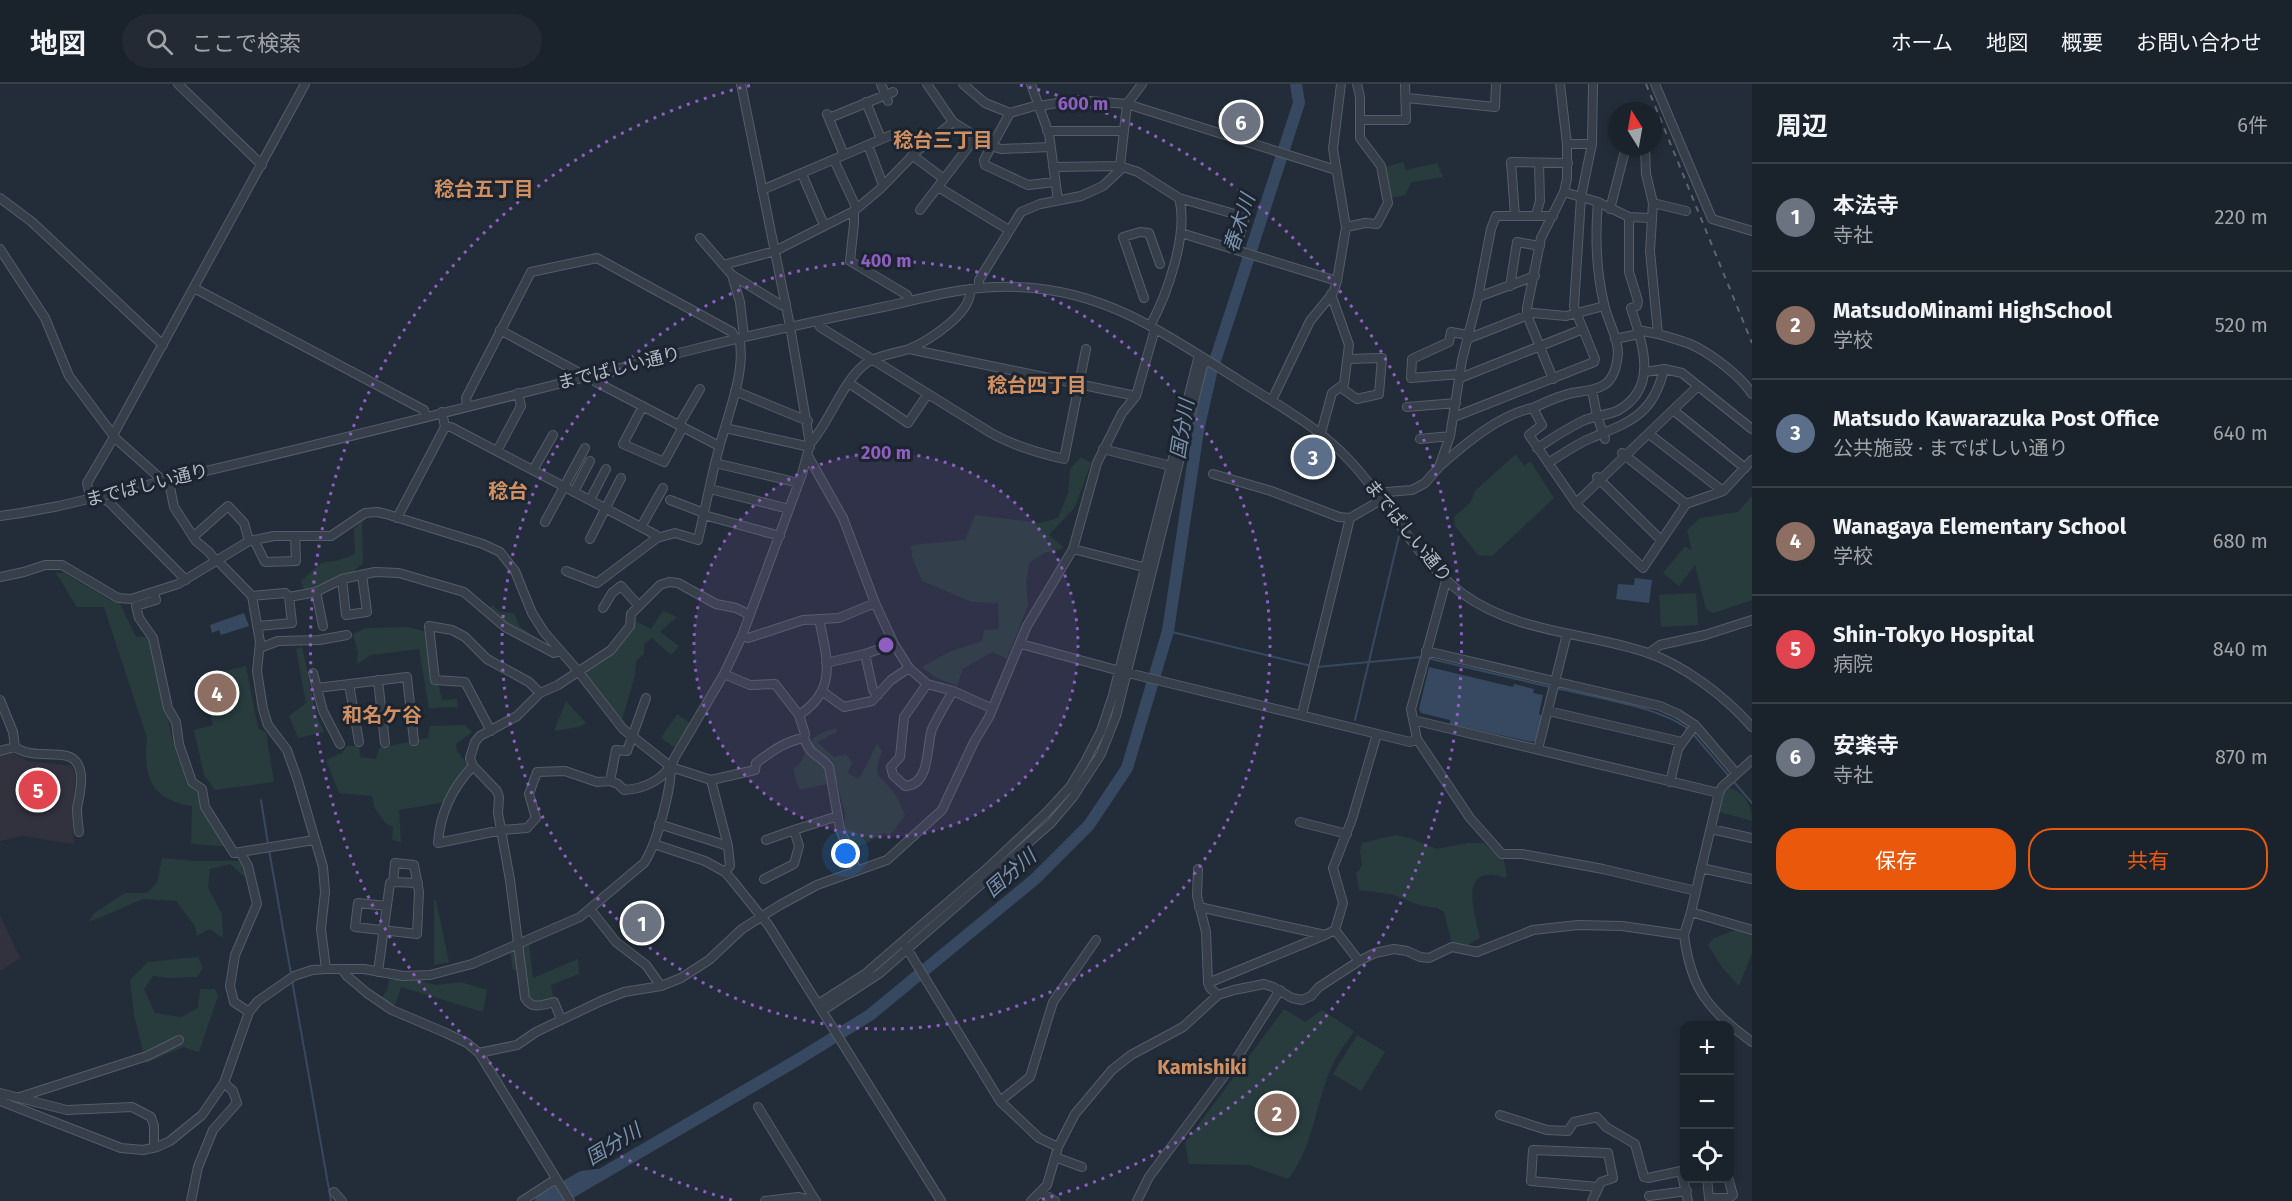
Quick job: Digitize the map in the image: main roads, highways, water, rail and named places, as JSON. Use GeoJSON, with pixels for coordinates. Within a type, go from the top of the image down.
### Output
{"type":"FeatureCollection","features":[{"type":"Feature","properties":{"kind":"water"},"geometry":{"type":"Polygon","coordinates":[[[1635,578],[1652,580],[1649,603],[1616,599],[1618,584],[1634,585],[1635,578]]]}},
{"type":"Feature","properties":{"kind":"water"},"geometry":{"type":"Polygon","coordinates":[[[244,613],[249,626],[221,635],[219,630],[212,633],[210,625],[244,613]]]}},
{"type":"Feature","properties":{"kind":"water"},"geometry":{"type":"Polygon","coordinates":[[[1429,667],[1513,687],[1514,684],[1534,689],[1533,693],[1543,695],[1539,714],[1542,716],[1536,741],[1450,724],[1450,720],[1421,713],[1419,709],[1429,667]]]}},
{"type":"Feature","properties":{"kind":"waterway","name":"国分川"},"geometry":{"type":"LineString","coordinates":[[556,1201],[870,1015],[1035,879],[1089,825],[1127,768],[1168,631],[1198,431],[1211,373],[1299,103],[1296,84]]}},
{"type":"Feature","properties":{"kind":"waterway"},"geometry":{"type":"LineString","coordinates":[[1355,720],[1399,536]]}},
{"type":"Feature","properties":{"kind":"waterway"},"geometry":{"type":"LineString","coordinates":[[1168,631],[1311,666]]}},
{"type":"Feature","properties":{"kind":"waterway"},"geometry":{"type":"LineString","coordinates":[[1317,667],[1422,657]]}},
{"type":"Feature","properties":{"kind":"waterway"},"geometry":{"type":"LineString","coordinates":[[1427,658],[1550,687]]}},
{"type":"Feature","properties":{"kind":"waterway"},"geometry":{"type":"LineString","coordinates":[[1556,688],[1645,709],[1677,722],[1689,730]]}},
{"type":"Feature","properties":{"kind":"waterway"},"geometry":{"type":"LineString","coordinates":[[1693,734],[1752,803]]}},
{"type":"Feature","properties":{"kind":"waterway"},"geometry":{"type":"LineString","coordinates":[[261,800],[268,844]]}},
{"type":"Feature","properties":{"kind":"waterway"},"geometry":{"type":"LineString","coordinates":[[269,850],[291,974]]}},
{"type":"Feature","properties":{"kind":"waterway"},"geometry":{"type":"LineString","coordinates":[[292,980],[331,1201]]}},
{"type":"Feature","properties":{"kind":"waterway"},"geometry":{"type":"LineString","coordinates":[[541,1201],[582,1177],[597,1175]]}},
{"type":"Feature","properties":{"kind":"railway"},"geometry":{"type":"LineString","coordinates":[[1646,84],[1752,343]]}},
{"type":"Feature","properties":{"kind":"place","name":"安楽寺"},"geometry":{"type":"Point","coordinates":[1241,122]}},
{"type":"Feature","properties":{"kind":"place","name":"Matsudo Kawarazuka Post Office"},"geometry":{"type":"Point","coordinates":[1313,457]}},
{"type":"Feature","properties":{"kind":"place","name":"Wanagaya Elementary School"},"geometry":{"type":"Point","coordinates":[217,693]}},
{"type":"Feature","properties":{"kind":"place","name":"Shin-Tokyo Hospital"},"geometry":{"type":"Point","coordinates":[38,790]}},
{"type":"Feature","properties":{"kind":"place","name":"本法寺"},"geometry":{"type":"Point","coordinates":[642,923]}},
{"type":"Feature","properties":{"kind":"place","name":"MatsudoMinami HighSchool"},"geometry":{"type":"Point","coordinates":[1277,1113]}},
{"type":"Feature","properties":{"kind":"district","name":"稔台三丁目"},"geometry":{"type":"Point","coordinates":[943,140]}},
{"type":"Feature","properties":{"kind":"district","name":"稔台五丁目"},"geometry":{"type":"Point","coordinates":[484,189]}},
{"type":"Feature","properties":{"kind":"district","name":"稔台四丁目"},"geometry":{"type":"Point","coordinates":[1037,385]}},
{"type":"Feature","properties":{"kind":"district","name":"稔台"},"geometry":{"type":"Point","coordinates":[508,491]}},
{"type":"Feature","properties":{"kind":"district","name":"和名ケ谷"},"geometry":{"type":"Point","coordinates":[382,715]}},
{"type":"Feature","properties":{"kind":"district","name":"Kamishiki"},"geometry":{"type":"Point","coordinates":[1202,1067]}},
{"type":"Feature","properties":{"kind":"water label","name":"春木川"},"geometry":{"type":"Point","coordinates":[1239,223]}}]}
